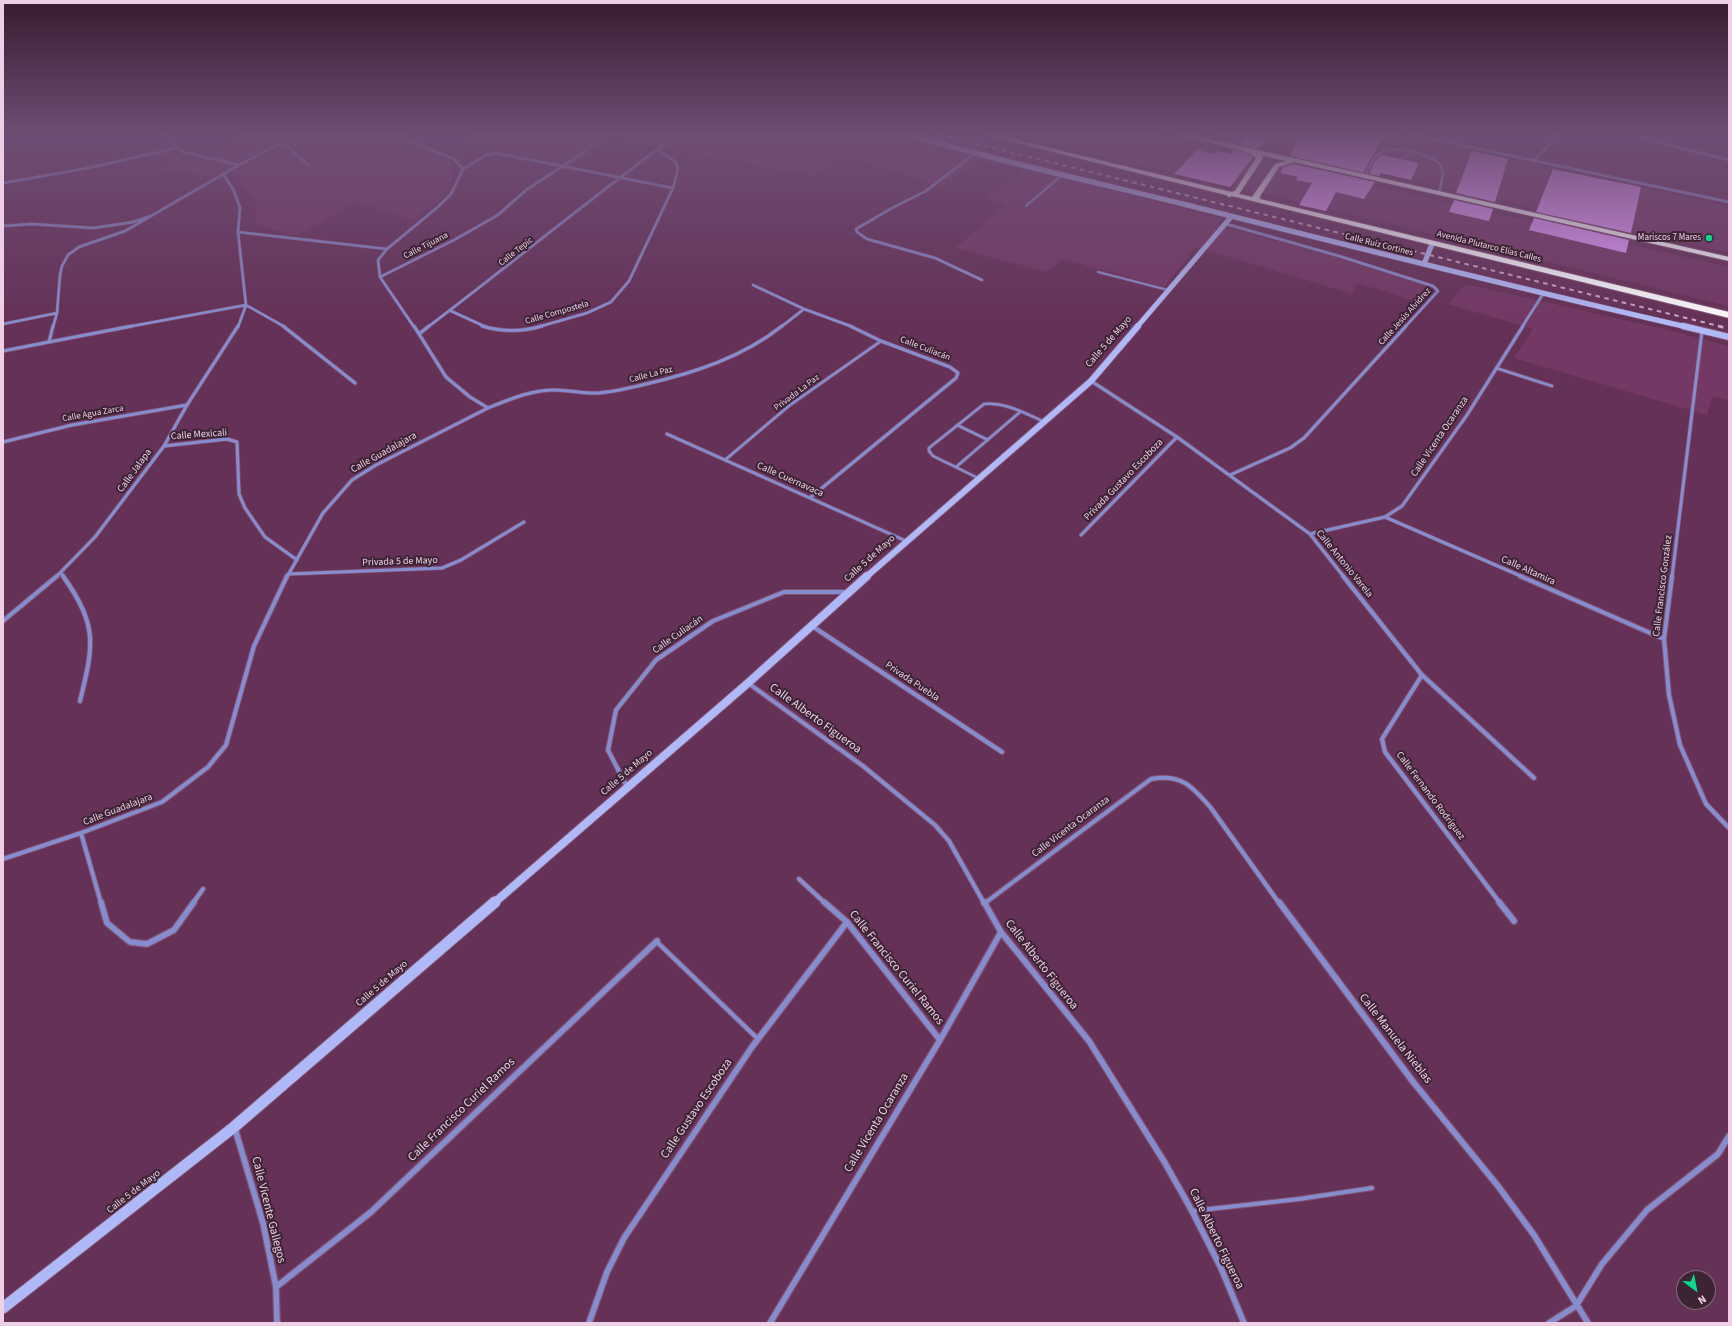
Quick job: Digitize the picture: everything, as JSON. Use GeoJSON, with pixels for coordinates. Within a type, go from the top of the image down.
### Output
{"type":"FeatureCollection","features":[{"type":"Feature","properties":{"kind":"highway","name":"Avenida Plutarco Elías Calles"},"geometry":{"type":"LineString","coordinates":[[1237,197],[1729,315]]}},
{"type":"Feature","properties":{"kind":"highway"},"geometry":{"type":"LineString","coordinates":[[1256,197],[1256,200],[1259,202]]}},
{"type":"Feature","properties":{"kind":"highway"},"geometry":{"type":"LineString","coordinates":[[1451,197],[1729,259]]}},
{"type":"Feature","properties":{"kind":"street"},"geometry":{"type":"LineString","coordinates":[[49,342],[57,313],[62,266],[72,251],[87,244],[125,231],[184,197]]}},
{"type":"Feature","properties":{"kind":"street","name":"Calle Jalapa"},"geometry":{"type":"LineString","coordinates":[[3,621],[61,573],[94,537],[164,446],[187,405],[231,340],[240,324],[246,305],[238,232],[240,208],[235,197]]}},
{"type":"Feature","properties":{"kind":"street"},"geometry":{"type":"LineString","coordinates":[[448,197],[387,249],[378,260],[380,277],[446,377],[470,397],[488,408]]}},
{"type":"Feature","properties":{"kind":"street","name":"Calle Tijuana"},"geometry":{"type":"LineString","coordinates":[[380,277],[443,246],[494,217],[519,197]]}},
{"type":"Feature","properties":{"kind":"street","name":"Calle Tepic"},"geometry":{"type":"LineString","coordinates":[[419,334],[451,311],[595,197]]}},
{"type":"Feature","properties":{"kind":"street","name":"Calle Compostela"},"geometry":{"type":"LineString","coordinates":[[451,311],[478,325],[494,330],[518,331],[533,329],[587,313],[611,302],[629,281],[669,197]]}},
{"type":"Feature","properties":{"kind":"street"},"geometry":{"type":"LineString","coordinates":[[914,197],[856,229],[857,232],[867,239],[935,258],[982,280]]}},
{"type":"Feature","properties":{"kind":"street","name":"Calle Ruíz Cortines"},"geometry":{"type":"LineString","coordinates":[[1146,197],[1228,220],[1424,264],[1543,294],[1729,337]]}},
{"type":"Feature","properties":{"kind":"street"},"geometry":{"type":"LineString","coordinates":[[1705,197],[1729,202]]}},
{"type":"Feature","properties":{"kind":"street"},"geometry":{"type":"LineString","coordinates":[[3,226],[31,224],[104,227],[151,216]]}},
{"type":"Feature","properties":{"kind":"street","name":"Calle 5 de Mayo"},"geometry":{"type":"LineString","coordinates":[[3,1308],[234,1127],[748,683],[906,541],[1091,381],[1228,220]]}},
{"type":"Feature","properties":{"kind":"street","name":"Calle Jesús Alvidrez"},"geometry":{"type":"LineString","coordinates":[[1228,220],[1401,275],[1433,286],[1438,291],[1304,438],[1290,448],[1230,476]]}},
{"type":"Feature","properties":{"kind":"street"},"geometry":{"type":"LineString","coordinates":[[238,232],[387,249]]}},
{"type":"Feature","properties":{"kind":"street"},"geometry":{"type":"LineString","coordinates":[[1424,264],[1432,244]]}},
{"type":"Feature","properties":{"kind":"street","name":"Calle Culiacán"},"geometry":{"type":"LineString","coordinates":[[753,284],[804,309],[857,329],[881,341],[950,367],[958,373],[956,378],[811,497]]}},
{"type":"Feature","properties":{"kind":"street","name":"Calle Vicenta Ocaranza"},"geometry":{"type":"LineString","coordinates":[[1310,534],[1362,524],[1385,517],[1402,506],[1467,415],[1543,294]]}},
{"type":"Feature","properties":{"kind":"street"},"geometry":{"type":"LineString","coordinates":[[3,350],[246,305],[289,330],[356,382]]}},
{"type":"Feature","properties":{"kind":"street","name":"Calle La Paz"},"geometry":{"type":"LineString","coordinates":[[488,408],[525,393],[540,390],[597,393],[655,382],[691,371],[723,360],[748,348],[768,336],[804,309]]}},
{"type":"Feature","properties":{"kind":"street"},"geometry":{"type":"LineString","coordinates":[[3,324],[57,313]]}},
{"type":"Feature","properties":{"kind":"street","name":"Calle Francisco González"},"geometry":{"type":"LineString","coordinates":[[1702,330],[1664,639],[1669,695],[1680,745],[1706,804],[1729,828]]}},
{"type":"Feature","properties":{"kind":"street","name":"Calle Antonio Varela"},"geometry":{"type":"LineString","coordinates":[[1091,381],[1177,437],[1310,534],[1422,674],[1534,778]]}},
{"type":"Feature","properties":{"kind":"street","name":"Calle Agua Zarca"},"geometry":{"type":"LineString","coordinates":[[3,442],[72,425],[187,405]]}},
{"type":"Feature","properties":{"kind":"street","name":"Calle Guadalajara"},"geometry":{"type":"LineString","coordinates":[[3,859],[81,833],[162,802],[208,767],[226,745],[254,646],[288,574],[323,512],[352,480],[376,465],[488,408]]}},
{"type":"Feature","properties":{"kind":"street","name":"Calle Cuernavaca"},"geometry":{"type":"LineString","coordinates":[[667,434],[811,497],[906,541]]}},
{"type":"Feature","properties":{"kind":"street","name":"Privada Gustavo Escoboza"},"geometry":{"type":"LineString","coordinates":[[1081,535],[1177,437]]}},
{"type":"Feature","properties":{"kind":"street","name":"Calle Mexicali"},"geometry":{"type":"LineString","coordinates":[[164,446],[227,439],[237,442],[239,494],[244,508],[265,537],[297,560]]}},
{"type":"Feature","properties":{"kind":"street","name":"Calle Altamira"},"geometry":{"type":"LineString","coordinates":[[1385,517],[1664,639]]}},
{"type":"Feature","properties":{"kind":"street","name":"Privada 5 de Mayo"},"geometry":{"type":"LineString","coordinates":[[288,574],[442,568],[461,560],[524,522]]}},
{"type":"Feature","properties":{"kind":"street"},"geometry":{"type":"LineString","coordinates":[[61,573],[81,604],[89,621],[91,653],[80,701]]}},
{"type":"Feature","properties":{"kind":"street","name":"Calle Culiacán"},"geometry":{"type":"LineString","coordinates":[[627,787],[608,750],[616,710],[656,660],[714,621],[784,592],[850,592]]}},
{"type":"Feature","properties":{"kind":"street","name":"Privada Puebla"},"geometry":{"type":"LineString","coordinates":[[812,626],[1002,752]]}},
{"type":"Feature","properties":{"kind":"street","name":"Calle Fernando Rodríguez"},"geometry":{"type":"LineString","coordinates":[[1422,674],[1382,739],[1385,752],[1514,922]]}},
{"type":"Feature","properties":{"kind":"street","name":"Calle Alberto Figueroa"},"geometry":{"type":"LineString","coordinates":[[748,683],[863,766],[935,825],[949,841],[1001,932],[1089,1042],[1192,1211],[1221,1268],[1244,1323]]}},
{"type":"Feature","properties":{"kind":"street","name":"Calle Vicenta Ocaranza"},"geometry":{"type":"LineString","coordinates":[[984,903],[1151,779],[1162,776],[1174,777]]}},
{"type":"Feature","properties":{"kind":"street","name":"Calle Manuela Nieblas"},"geometry":{"type":"LineString","coordinates":[[1174,777],[1184,782],[1196,792],[1211,808],[1323,963],[1414,1083],[1498,1186],[1534,1235],[1576,1306],[1588,1323]]}},
{"type":"Feature","properties":{"kind":"street"},"geometry":{"type":"LineString","coordinates":[[81,833],[107,923],[130,942],[147,944],[174,930],[203,889]]}},
{"type":"Feature","properties":{"kind":"street","name":"Calle Francisco Curiel Ramos"},"geometry":{"type":"LineString","coordinates":[[799,879],[847,922],[940,1040]]}},
{"type":"Feature","properties":{"kind":"street","name":"Calle Gustavo Escoboza"},"geometry":{"type":"LineString","coordinates":[[589,1323],[607,1272],[624,1238],[758,1039],[847,922]]}},
{"type":"Feature","properties":{"kind":"street","name":"Calle Vicenta Ocaranza"},"geometry":{"type":"LineString","coordinates":[[770,1323],[940,1040],[1001,932]]}},
{"type":"Feature","properties":{"kind":"street","name":"Calle Francisco Curiel Ramos"},"geometry":{"type":"LineString","coordinates":[[276,1287],[371,1212],[656,941]]}},
{"type":"Feature","properties":{"kind":"street","name":"Calle Vicente Gallegos"},"geometry":{"type":"LineString","coordinates":[[234,1127],[263,1223],[276,1287],[277,1323]]}},
{"type":"Feature","properties":{"kind":"street"},"geometry":{"type":"LineString","coordinates":[[1549,1323],[1576,1306],[1602,1264],[1647,1210],[1718,1154],[1729,1136]]}},
{"type":"Feature","properties":{"kind":"lane"},"geometry":{"type":"LineString","coordinates":[[1026,206],[1037,197]]}},
{"type":"Feature","properties":{"kind":"lane"},"geometry":{"type":"LineString","coordinates":[[1098,272],[1168,290]]}},
{"type":"Feature","properties":{"kind":"lane","name":"Privada La Paz"},"geometry":{"type":"LineString","coordinates":[[725,460],[790,405],[881,341]]}},
{"type":"Feature","properties":{"kind":"lane"},"geometry":{"type":"LineString","coordinates":[[1496,368],[1552,386]]}},
{"type":"Feature","properties":{"kind":"lane"},"geometry":{"type":"LineString","coordinates":[[978,478],[934,456],[929,451],[929,448],[984,404],[990,403],[1001,405],[1043,421]]}},
{"type":"Feature","properties":{"kind":"lane"},"geometry":{"type":"LineString","coordinates":[[956,467],[1020,412]]}},
{"type":"Feature","properties":{"kind":"lane"},"geometry":{"type":"LineString","coordinates":[[957,426],[988,440]]}},
{"type":"Feature","properties":{"kind":"lane"},"geometry":{"type":"LineString","coordinates":[[656,941],[758,1039]]}},
{"type":"Feature","properties":{"kind":"lane"},"geometry":{"type":"LineString","coordinates":[[1192,1211],[1299,1199],[1372,1188]]}},
{"type":"Feature","properties":{"kind":"shaded area"},"geometry":{"type":"Polygon","coordinates":[[[252,197],[443,197],[412,220],[357,202],[295,236],[257,224],[255,201],[252,197]]]}},
{"type":"Feature","properties":{"kind":"shaded area"},"geometry":{"type":"Polygon","coordinates":[[[1138,197],[1221,219],[1217,225],[1340,258],[1433,288],[1418,302],[1357,283],[1352,294],[1196,247],[1164,287],[1063,259],[1047,272],[955,248],[1007,205],[986,198],[1138,197]]]}},
{"type":"Feature","properties":{"kind":"shaded area"},"geometry":{"type":"Polygon","coordinates":[[[1276,197],[1422,197],[1729,267],[1729,306],[1276,197]]]}},
{"type":"Feature","properties":{"kind":"shaded area"},"geometry":{"type":"Polygon","coordinates":[[[1485,197],[1686,197],[1729,206],[1729,253],[1485,197]]]}},
{"type":"Feature","properties":{"kind":"shaded area"},"geometry":{"type":"Polygon","coordinates":[[[1466,284],[1668,330],[1729,346],[1729,400],[1712,396],[1707,415],[1514,358],[1533,329],[1448,304],[1466,284]]]}},
{"type":"Feature","properties":{"kind":"building"},"geometry":{"type":"Polygon","coordinates":[[[1304,197],[1333,197],[1326,211],[1299,205],[1304,197]]]}},
{"type":"Feature","properties":{"kind":"building"},"geometry":{"type":"Polygon","coordinates":[[[1356,197],[1365,197],[1364,199],[1356,197]]]}},
{"type":"Feature","properties":{"kind":"building"},"geometry":{"type":"Polygon","coordinates":[[[1473,197],[1497,197],[1495,202],[1473,197]]]}},
{"type":"Feature","properties":{"kind":"building"},"geometry":{"type":"Polygon","coordinates":[[[1542,197],[1639,197],[1631,233],[1536,212],[1542,197]]]}},
{"type":"Feature","properties":{"kind":"building"},"geometry":{"type":"Polygon","coordinates":[[[1454,200],[1493,209],[1489,221],[1449,212],[1454,200]]]}},
{"type":"Feature","properties":{"kind":"building"},"geometry":{"type":"Polygon","coordinates":[[[1534,218],[1629,240],[1626,253],[1529,230],[1534,218]]]}},
{"type":"Feature","properties":{"kind":"railway"},"geometry":{"type":"LineString","coordinates":[[1192,197],[1723,327]]}},
{"type":"Feature","properties":{"kind":"railway"},"geometry":{"type":"LineString","coordinates":[[1718,326],[1729,329]]}},
{"type":"Feature","properties":{"kind":"place","name":"Mariscos 7 Mares"},"geometry":{"type":"Point","coordinates":[1709,238]}}]}
